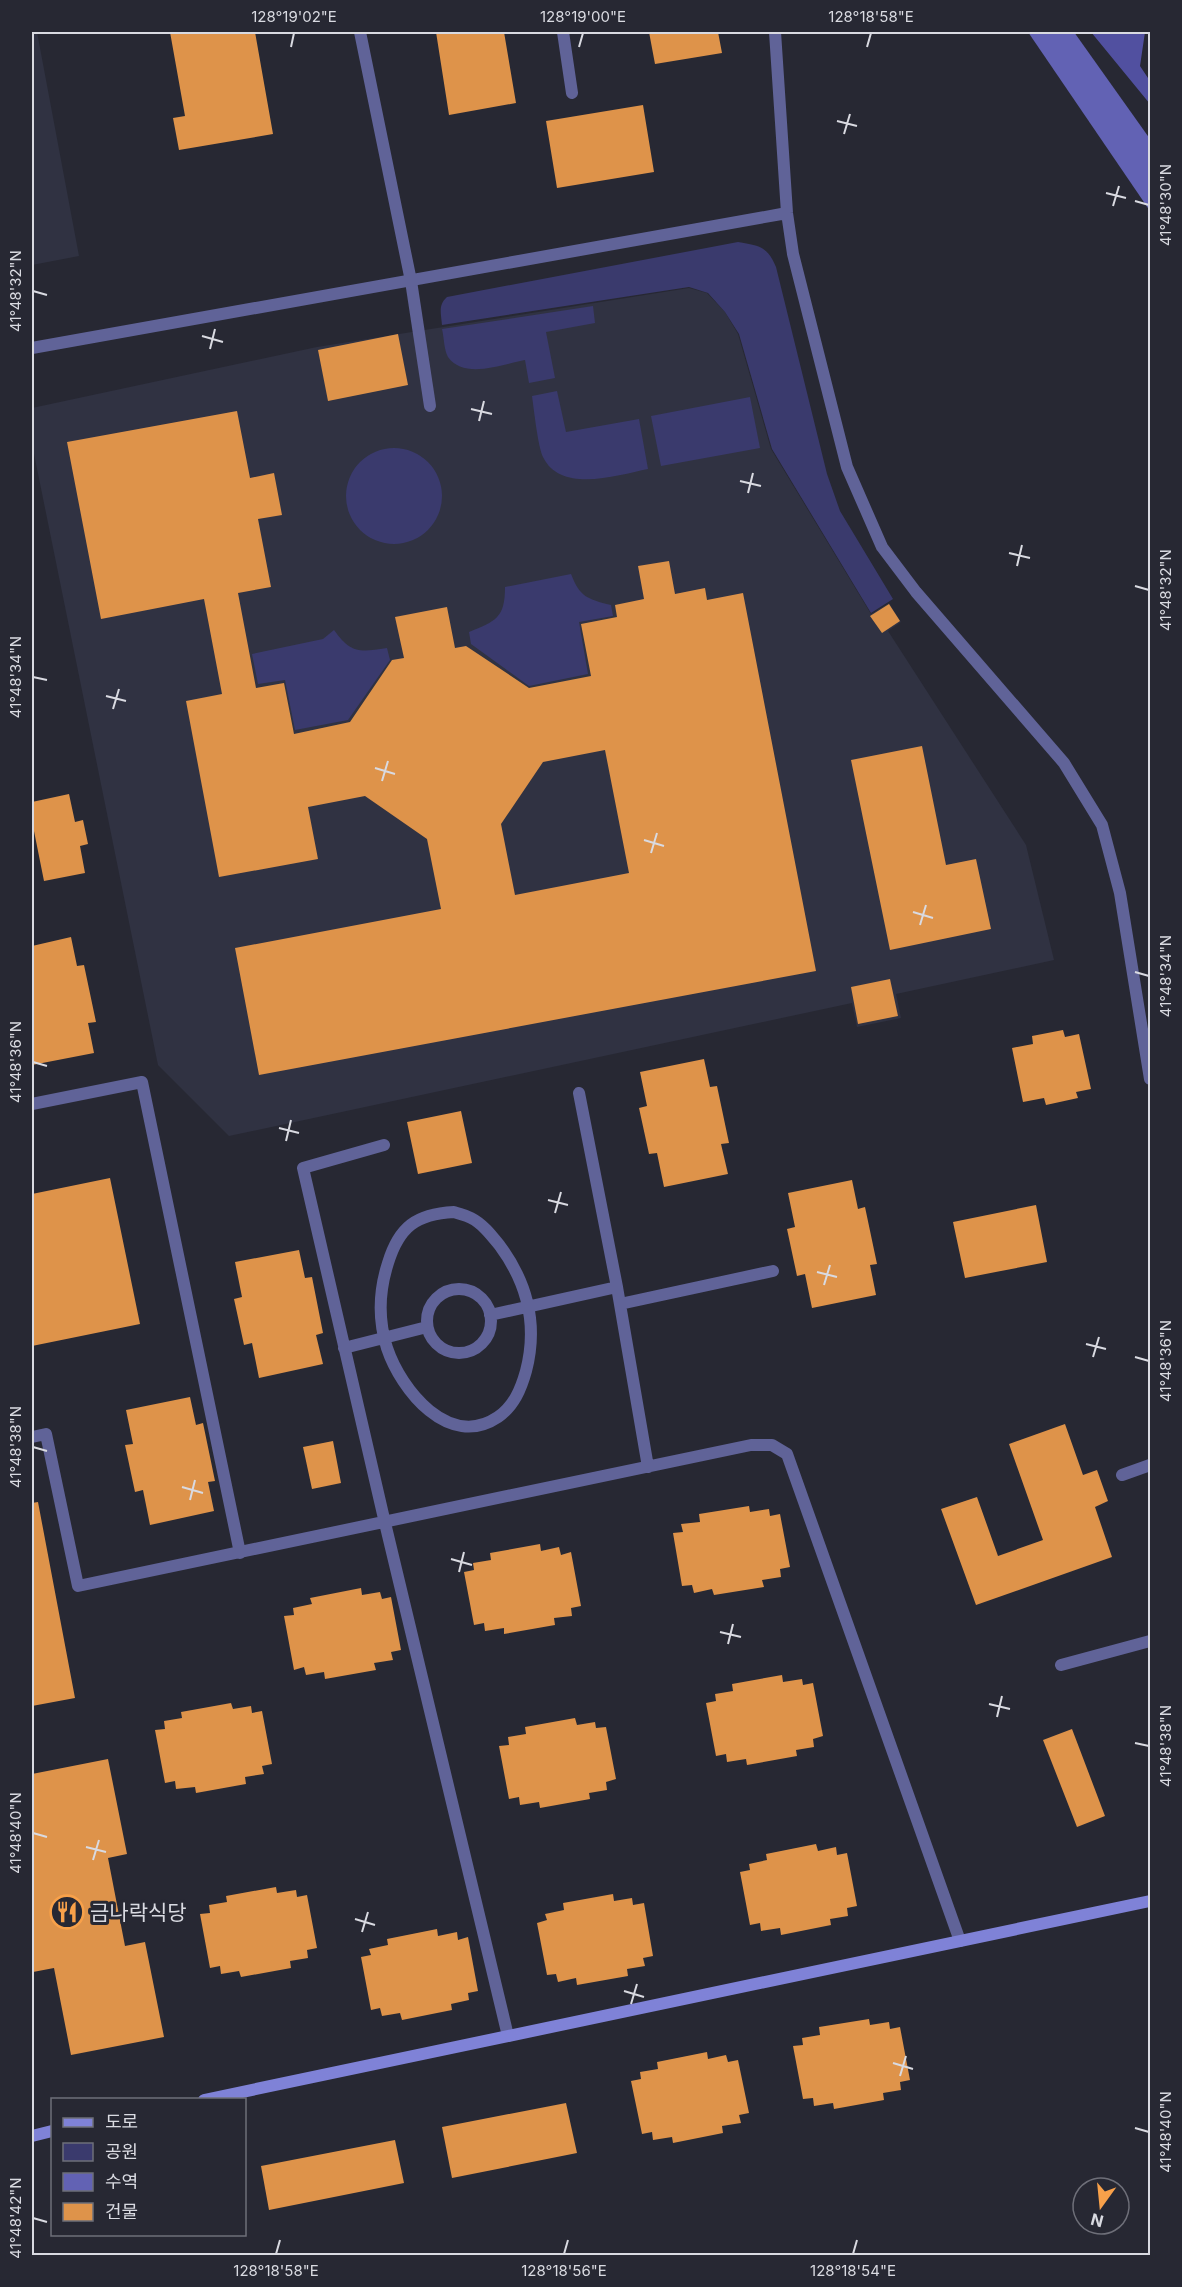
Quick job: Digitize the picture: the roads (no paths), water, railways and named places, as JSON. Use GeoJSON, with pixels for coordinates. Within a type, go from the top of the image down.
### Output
{"type":"FeatureCollection","features":[{"type":"Feature","properties":{"kind":"street"},"geometry":{"type":"LineString","coordinates":[[360,32],[411,281],[430,406]]}},
{"type":"Feature","properties":{"kind":"street"},"geometry":{"type":"LineString","coordinates":[[563,32],[572,93]]}},
{"type":"Feature","properties":{"kind":"street"},"geometry":{"type":"LineString","coordinates":[[775,32],[787,213],[793,254],[847,467],[882,547],[916,592],[1064,763],[1102,825],[1120,893],[1150,1079]]}},
{"type":"Feature","properties":{"kind":"street"},"geometry":{"type":"LineString","coordinates":[[32,348],[787,213]]}},
{"type":"Feature","properties":{"kind":"street"},"geometry":{"type":"LineString","coordinates":[[32,1104],[142,1082],[240,1552]]}},
{"type":"Feature","properties":{"kind":"street"},"geometry":{"type":"LineString","coordinates":[[579,1093],[617,1287],[648,1467]]}},
{"type":"Feature","properties":{"kind":"street"},"geometry":{"type":"LineString","coordinates":[[384,1145],[303,1168],[508,2036]]}},
{"type":"Feature","properties":{"kind":"street"},"geometry":{"type":"LineString","coordinates":[[454,1212],[472,1218],[488,1230],[518,1272],[528,1306],[531,1338],[527,1364],[522,1386],[512,1404],[498,1418],[479,1424],[460,1425],[441,1420],[409,1390],[387,1347],[385,1337],[380,1301],[384,1275],[401,1233],[416,1221],[434,1213],[454,1212]]}},
{"type":"Feature","properties":{"kind":"street"},"geometry":{"type":"LineString","coordinates":[[620,1304],[774,1271]]}},
{"type":"Feature","properties":{"kind":"street"},"geometry":{"type":"LineString","coordinates":[[490,1315],[617,1287]]}},
{"type":"Feature","properties":{"kind":"street"},"geometry":{"type":"LineString","coordinates":[[460,1289],[474,1292],[485,1302],[490,1315],[490,1329],[483,1342],[472,1350],[457,1353],[444,1350],[433,1340],[427,1327],[428,1313],[434,1300],[446,1291],[460,1289]]}},
{"type":"Feature","properties":{"kind":"street"},"geometry":{"type":"LineString","coordinates":[[344,1348],[427,1327]]}},
{"type":"Feature","properties":{"kind":"street"},"geometry":{"type":"LineString","coordinates":[[32,1437],[46,1434],[78,1586],[751,1445],[772,1445],[787,1454],[960,1941]]}},
{"type":"Feature","properties":{"kind":"street"},"geometry":{"type":"LineString","coordinates":[[1122,1475],[1150,1465]]}},
{"type":"Feature","properties":{"kind":"street"},"geometry":{"type":"LineString","coordinates":[[1061,1665],[1150,1641]]}},
{"type":"Feature","properties":{"kind":"street"},"geometry":{"type":"LineString","coordinates":[[214,2098],[1150,1901]]}},
{"type":"Feature","properties":{"kind":"street"},"geometry":{"type":"LineString","coordinates":[[32,2136],[51,2131]]}},
{"type":"Feature","properties":{"kind":"water"},"geometry":{"type":"Polygon","coordinates":[[[1028,32],[1074,32],[1150,139],[1150,211],[1028,32]]]}},
{"type":"Feature","properties":{"kind":"place","name":"금나락식당"},"geometry":{"type":"Point","coordinates":[67,1912]}}]}
